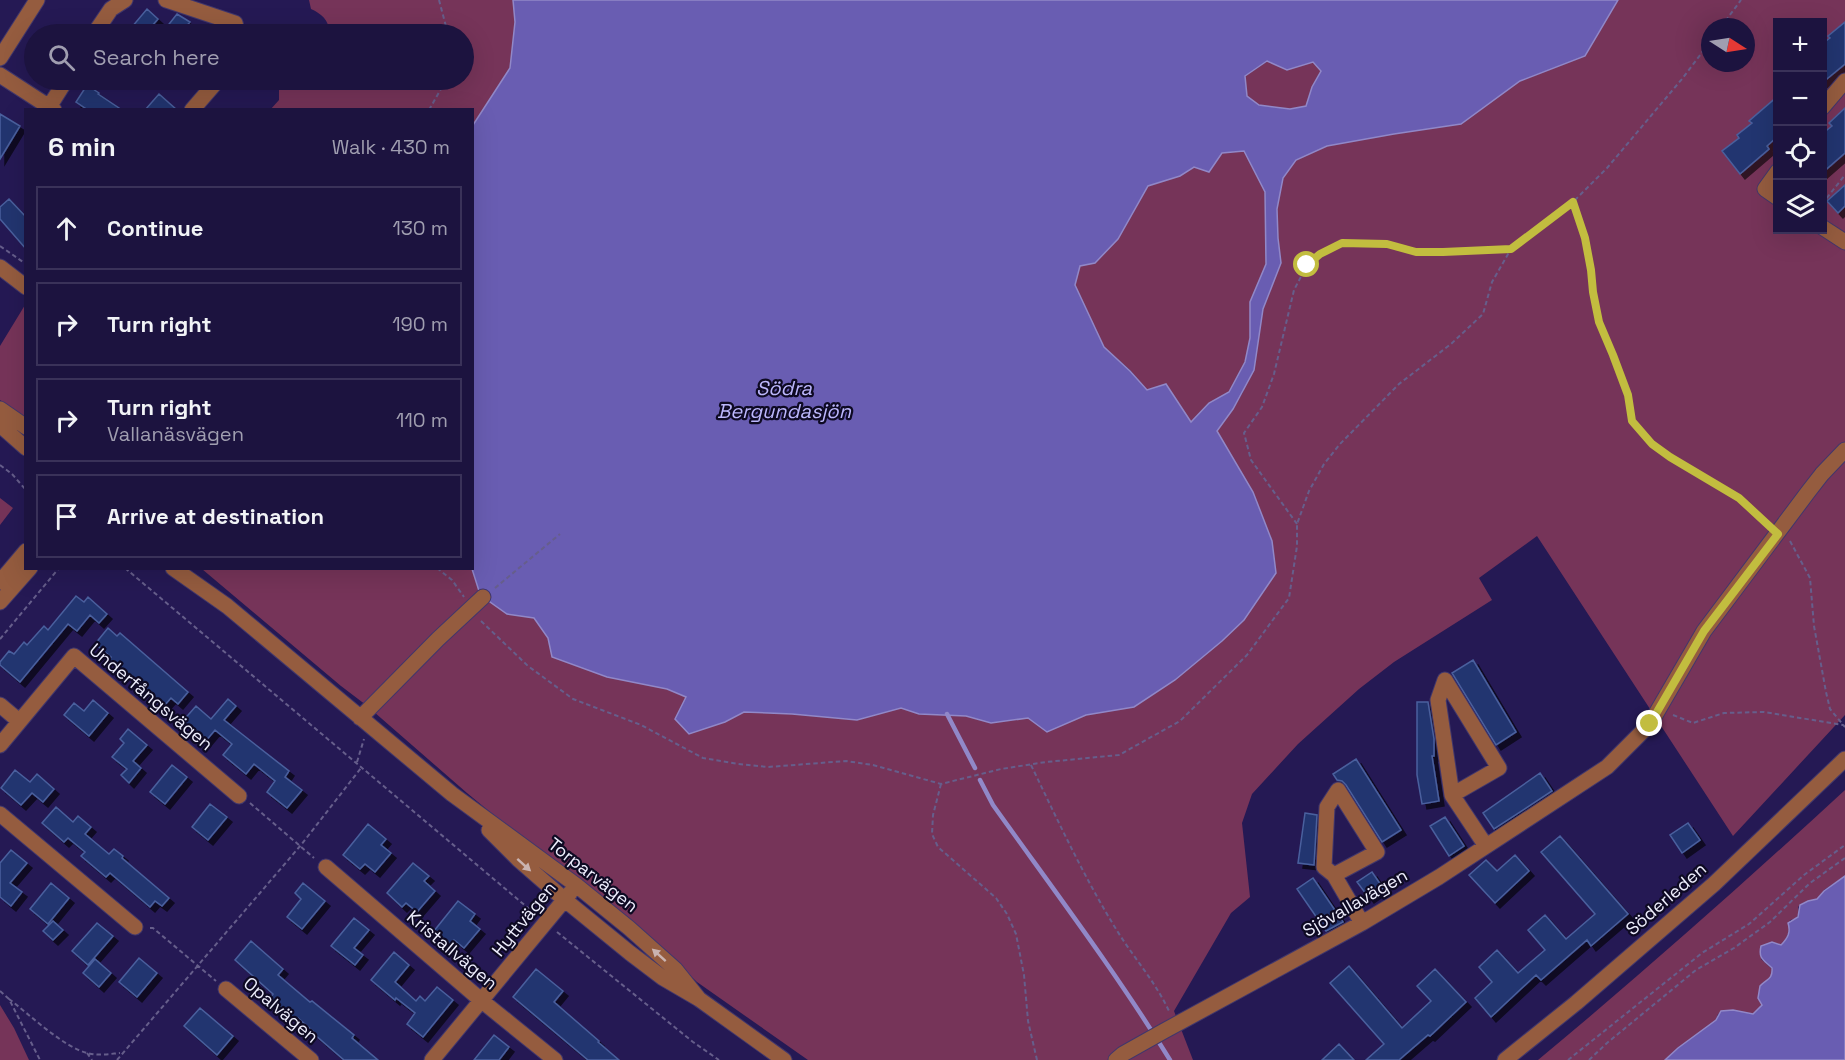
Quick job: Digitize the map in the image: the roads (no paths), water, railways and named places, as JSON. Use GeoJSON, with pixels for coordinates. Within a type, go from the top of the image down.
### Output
{"type":"FeatureCollection","features":[{"type":"Feature","properties":{"kind":"street"},"geometry":{"type":"LineString","coordinates":[[0,58],[37,0]]}},
{"type":"Feature","properties":{"kind":"street"},"geometry":{"type":"LineString","coordinates":[[101,24],[111,9],[125,0]]}},
{"type":"Feature","properties":{"kind":"street"},"geometry":{"type":"LineString","coordinates":[[166,0],[235,24]]}},
{"type":"Feature","properties":{"kind":"street"},"geometry":{"type":"LineString","coordinates":[[0,75],[51,108],[61,90]]}},
{"type":"Feature","properties":{"kind":"street"},"geometry":{"type":"LineString","coordinates":[[1827,102],[1845,81]]}},
{"type":"Feature","properties":{"kind":"street"},"geometry":{"type":"LineString","coordinates":[[194,108],[209,90]]}},
{"type":"Feature","properties":{"kind":"street"},"geometry":{"type":"LineString","coordinates":[[1773,178],[1765,189],[1773,195]]}},
{"type":"Feature","properties":{"kind":"street"},"geometry":{"type":"LineString","coordinates":[[1827,230],[1845,242]]}},
{"type":"Feature","properties":{"kind":"street"},"geometry":{"type":"LineString","coordinates":[[0,267],[24,285]]}},
{"type":"Feature","properties":{"kind":"street"},"geometry":{"type":"LineString","coordinates":[[0,409],[24,426]]}},
{"type":"Feature","properties":{"kind":"street"},"geometry":{"type":"LineString","coordinates":[[0,425],[24,446]]}},
{"type":"Feature","properties":{"kind":"street","name":"Sjövallavägen"},"geometry":{"type":"LineString","coordinates":[[1116,1060],[1123,1054],[1362,922],[1486,846],[1607,767],[1650,724],[1704,631],[1822,474],[1845,450]]}},
{"type":"Feature","properties":{"kind":"street"},"geometry":{"type":"LineString","coordinates":[[0,582],[24,553]]}},
{"type":"Feature","properties":{"kind":"street"},"geometry":{"type":"LineString","coordinates":[[0,602],[28,570]]}},
{"type":"Feature","properties":{"kind":"street","name":"Torparvägen"},"geometry":{"type":"LineString","coordinates":[[176,570],[227,606],[452,794],[576,885],[629,928],[675,969],[699,999]]}},
{"type":"Feature","properties":{"kind":"street","name":"Torparvägen"},"geometry":{"type":"LineString","coordinates":[[191,570],[227,606]]}},
{"type":"Feature","properties":{"kind":"street"},"geometry":{"type":"LineString","coordinates":[[364,721],[438,639],[477,602]]}},
{"type":"Feature","properties":{"kind":"street","name":"Underfångsvägen"},"geometry":{"type":"LineString","coordinates":[[0,746],[74,656],[239,796]]}},
{"type":"Feature","properties":{"kind":"street"},"geometry":{"type":"LineString","coordinates":[[1452,795],[1499,768],[1445,680],[1438,700],[1452,795],[1486,846]]}},
{"type":"Feature","properties":{"kind":"street"},"geometry":{"type":"LineString","coordinates":[[0,705],[19,721]]}},
{"type":"Feature","properties":{"kind":"street","name":"Söderleden"},"geometry":{"type":"LineString","coordinates":[[1505,1060],[1576,1003],[1714,884],[1841,763]]}},
{"type":"Feature","properties":{"kind":"street"},"geometry":{"type":"LineString","coordinates":[[1334,875],[1377,852],[1338,790],[1327,807],[1324,867],[1334,875],[1362,922]]}},
{"type":"Feature","properties":{"kind":"street","name":"Torparvägen"},"geometry":{"type":"LineString","coordinates":[[452,794],[518,859],[565,900],[663,978],[699,999],[784,1060]]}},
{"type":"Feature","properties":{"kind":"street"},"geometry":{"type":"LineString","coordinates":[[0,814],[135,927]]}},
{"type":"Feature","properties":{"kind":"street","name":"Kristallvägen"},"geometry":{"type":"LineString","coordinates":[[326,867],[482,1001],[555,1060]]}},
{"type":"Feature","properties":{"kind":"street","name":"Hyttvägen"},"geometry":{"type":"LineString","coordinates":[[432,1060],[576,885]]}},
{"type":"Feature","properties":{"kind":"street","name":"Opalvägen"},"geometry":{"type":"LineString","coordinates":[[226,989],[311,1060]]}},
{"type":"Feature","properties":{"kind":"water","name":"Södra Bergundasjön"},"geometry":{"type":"Polygon","coordinates":[[[513,0],[1618,0],[1585,56],[1520,81],[1461,124],[1327,146],[1296,160],[1283,178],[1277,209],[1281,263],[1263,309],[1254,370],[1233,409],[1217,431],[1253,492],[1272,541],[1276,573],[1244,620],[1175,680],[1134,707],[1086,715],[1047,732],[1028,718],[991,723],[966,716],[919,714],[901,708],[857,720],[744,712],[725,722],[689,734],[675,719],[686,697],[667,689],[607,677],[552,657],[548,638],[534,618],[507,614],[483,597],[472,570],[474,123],[510,68],[515,22],[513,0]],[[1267,61],[1245,76],[1247,96],[1259,105],[1290,109],[1306,106],[1312,87],[1321,71],[1313,62],[1287,70],[1267,61]],[[1244,151],[1222,153],[1209,172],[1194,167],[1180,176],[1148,186],[1118,239],[1095,263],[1080,266],[1075,285],[1104,347],[1147,390],[1166,384],[1191,422],[1209,403],[1229,392],[1245,362],[1250,338],[1250,302],[1266,264],[1265,192],[1244,151]]]}},
{"type":"Feature","properties":{"kind":"water"},"geometry":{"type":"Polygon","coordinates":[[[1845,876],[1845,1060],[1665,1060],[1716,1020],[1721,1011],[1733,1010],[1753,1014],[1762,1005],[1758,998],[1760,986],[1770,977],[1772,968],[1761,957],[1761,946],[1772,942],[1781,945],[1788,935],[1788,923],[1798,917],[1800,905],[1817,899],[1845,876]]]}},
{"type":"Feature","properties":{"kind":"waterway"},"geometry":{"type":"LineString","coordinates":[[947,714],[975,768]]}},
{"type":"Feature","properties":{"kind":"waterway"},"geometry":{"type":"LineString","coordinates":[[980,780],[993,805],[1106,963],[1170,1060]]}}]}
